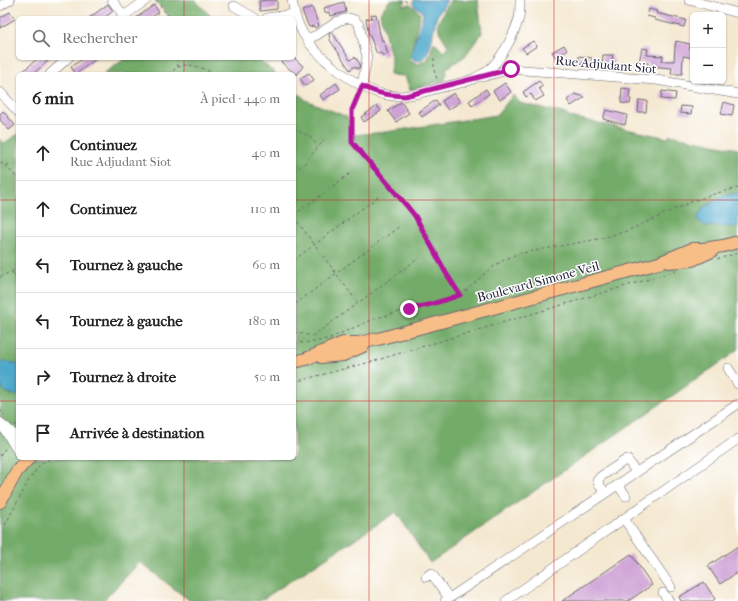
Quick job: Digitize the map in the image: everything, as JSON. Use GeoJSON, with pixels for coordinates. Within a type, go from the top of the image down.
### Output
{"type":"FeatureCollection","features":[{"type":"Feature","properties":{"kind":"main road","name":"Boulevard Simone Veil"},"geometry":{"type":"LineString","coordinates":[[296,362],[343,355],[378,339],[659,263],[692,260],[723,246],[738,242]]}},
{"type":"Feature","properties":{"kind":"main road"},"geometry":{"type":"LineString","coordinates":[[0,488],[13,466],[20,460]]}},
{"type":"Feature","properties":{"kind":"main road"},"geometry":{"type":"LineString","coordinates":[[0,502],[22,460]]}},
{"type":"Feature","properties":{"kind":"street"},"geometry":{"type":"LineString","coordinates":[[0,6],[10,0]]}},
{"type":"Feature","properties":{"kind":"street"},"geometry":{"type":"LineString","coordinates":[[112,0],[122,16]]}},
{"type":"Feature","properties":{"kind":"street"},"geometry":{"type":"LineString","coordinates":[[124,16],[146,0]]}},
{"type":"Feature","properties":{"kind":"street","name":"Rue Adjudant Siot"},"geometry":{"type":"LineString","coordinates":[[292,0],[294,14]]}},
{"type":"Feature","properties":{"kind":"street"},"geometry":{"type":"LineString","coordinates":[[471,80],[487,71],[501,57],[511,38],[519,17],[520,0]]}},
{"type":"Feature","properties":{"kind":"street"},"geometry":{"type":"LineString","coordinates":[[689,0],[738,13]]}},
{"type":"Feature","properties":{"kind":"street"},"geometry":{"type":"LineString","coordinates":[[234,6],[252,16]]}},
{"type":"Feature","properties":{"kind":"street"},"geometry":{"type":"LineString","coordinates":[[280,16],[294,14]]}},
{"type":"Feature","properties":{"kind":"street","name":"Rue Adjudant Siot"},"geometry":{"type":"LineString","coordinates":[[296,18],[310,44],[328,62],[350,79],[362,86],[387,96],[405,96],[511,69],[656,80],[738,94]]}},
{"type":"Feature","properties":{"kind":"street"},"geometry":{"type":"LineString","coordinates":[[307,39],[317,35],[338,21],[349,18],[355,20],[359,25],[367,57],[362,86]]}},
{"type":"Feature","properties":{"kind":"street"},"geometry":{"type":"LineString","coordinates":[[52,72],[66,60]]}},
{"type":"Feature","properties":{"kind":"street"},"geometry":{"type":"LineString","coordinates":[[0,92],[16,107]]}},
{"type":"Feature","properties":{"kind":"street"},"geometry":{"type":"LineString","coordinates":[[728,368],[738,384]]}},
{"type":"Feature","properties":{"kind":"street"},"geometry":{"type":"LineString","coordinates":[[426,577],[431,573],[447,600],[738,404]]}},
{"type":"Feature","properties":{"kind":"street"},"geometry":{"type":"LineString","coordinates":[[2,420],[16,436]]}},
{"type":"Feature","properties":{"kind":"street"},"geometry":{"type":"LineString","coordinates":[[2,420],[16,445]]}},
{"type":"Feature","properties":{"kind":"street"},"geometry":{"type":"LineString","coordinates":[[506,601],[738,439]]}},
{"type":"Feature","properties":{"kind":"street"},"geometry":{"type":"LineString","coordinates":[[605,493],[597,481],[600,477],[627,459],[636,472]]}},
{"type":"Feature","properties":{"kind":"street"},"geometry":{"type":"LineString","coordinates":[[618,485],[626,496]]}},
{"type":"Feature","properties":{"kind":"street"},"geometry":{"type":"LineString","coordinates":[[624,519],[671,587]]}},
{"type":"Feature","properties":{"kind":"street"},"geometry":{"type":"LineString","coordinates":[[663,593],[669,601]]}},
{"type":"Feature","properties":{"kind":"path"},"geometry":{"type":"LineString","coordinates":[[156,0],[168,16]]}},
{"type":"Feature","properties":{"kind":"path"},"geometry":{"type":"LineString","coordinates":[[405,0],[407,2],[408,0]]}},
{"type":"Feature","properties":{"kind":"path"},"geometry":{"type":"LineString","coordinates":[[434,58],[434,70],[439,88]]}},
{"type":"Feature","properties":{"kind":"path"},"geometry":{"type":"LineString","coordinates":[[177,60],[178,67]]}},
{"type":"Feature","properties":{"kind":"path"},"geometry":{"type":"LineString","coordinates":[[171,72],[184,65],[199,67],[210,72]]}},
{"type":"Feature","properties":{"kind":"path"},"geometry":{"type":"LineString","coordinates":[[362,86],[352,110],[352,142],[415,216],[446,273],[460,295]]}},
{"type":"Feature","properties":{"kind":"path"},"geometry":{"type":"LineString","coordinates":[[296,129],[315,141],[317,148]]}},
{"type":"Feature","properties":{"kind":"path"},"geometry":{"type":"LineString","coordinates":[[296,170],[305,163],[324,140]]}},
{"type":"Feature","properties":{"kind":"path"},"geometry":{"type":"LineString","coordinates":[[0,164],[16,164]]}},
{"type":"Feature","properties":{"kind":"path"},"geometry":{"type":"LineString","coordinates":[[5,165],[16,177]]}},
{"type":"Feature","properties":{"kind":"path"},"geometry":{"type":"LineString","coordinates":[[296,214],[352,172]]}},
{"type":"Feature","properties":{"kind":"path"},"geometry":{"type":"LineString","coordinates":[[296,343],[315,342],[330,338],[374,319],[436,303],[460,295],[491,268],[517,254],[598,239],[627,231],[693,201],[738,188]]}},
{"type":"Feature","properties":{"kind":"path"},"geometry":{"type":"LineString","coordinates":[[296,258],[379,196]]}},
{"type":"Feature","properties":{"kind":"path"},"geometry":{"type":"LineString","coordinates":[[296,219],[358,303]]}},
{"type":"Feature","properties":{"kind":"path"},"geometry":{"type":"LineString","coordinates":[[296,303],[400,226]]}},
{"type":"Feature","properties":{"kind":"path"},"geometry":{"type":"LineString","coordinates":[[715,260],[738,253]]}},
{"type":"Feature","properties":{"kind":"path"},"geometry":{"type":"LineString","coordinates":[[296,333],[312,336],[317,333],[419,258]]}},
{"type":"Feature","properties":{"kind":"path"},"geometry":{"type":"LineString","coordinates":[[0,277],[16,269]]}},
{"type":"Feature","properties":{"kind":"path"},"geometry":{"type":"LineString","coordinates":[[12,271],[16,277]]}},
{"type":"Feature","properties":{"kind":"path"},"geometry":{"type":"LineString","coordinates":[[296,381],[374,361],[677,271]]}},
{"type":"Feature","properties":{"kind":"path"},"geometry":{"type":"LineString","coordinates":[[0,410],[2,420]]}},
{"type":"Feature","properties":{"kind":"path"},"geometry":{"type":"LineString","coordinates":[[5,525],[29,480],[38,467],[47,460]]}},
{"type":"Feature","properties":{"kind":"green space"},"geometry":{"type":"Polygon","coordinates":[[[155,0],[195,0],[211,16],[168,16],[155,0]]]}},
{"type":"Feature","properties":{"kind":"green space"},"geometry":{"type":"Polygon","coordinates":[[[390,0],[406,0],[403,6],[410,4],[420,13],[410,61],[419,64],[428,59],[434,42],[443,52],[448,46],[439,31],[438,23],[450,0],[478,0],[482,33],[465,56],[447,68],[445,80],[410,90],[405,76],[390,75],[391,56],[380,13],[390,0]]]}},
{"type":"Feature","properties":{"kind":"green space"},"geometry":{"type":"Polygon","coordinates":[[[123,60],[259,60],[274,72],[106,72],[123,60]]]}},
{"type":"Feature","properties":{"kind":"green space"},"geometry":{"type":"Polygon","coordinates":[[[296,92],[306,100],[347,117],[353,135],[386,132],[497,115],[513,95],[520,103],[563,113],[570,117],[668,138],[670,135],[738,149],[738,349],[430,563],[396,512],[260,601],[190,601],[140,562],[103,601],[0,601],[0,139],[4,143],[16,135],[16,460],[296,460],[296,92]]]}},
{"type":"Feature","properties":{"kind":"water"},"geometry":{"type":"Polygon","coordinates":[[[414,0],[447,0],[438,14],[428,51],[420,61],[414,60],[411,56],[423,14],[421,10],[415,7],[413,3],[414,0]]]}},
{"type":"Feature","properties":{"kind":"water"},"geometry":{"type":"Polygon","coordinates":[[[738,193],[738,226],[705,226],[697,219],[703,208],[722,196],[738,193]]]}},
{"type":"Feature","properties":{"kind":"water"},"geometry":{"type":"Polygon","coordinates":[[[0,362],[16,364],[16,395],[5,392],[0,385],[0,362]]]}},
{"type":"Feature","properties":{"kind":"building"},"geometry":{"type":"Polygon","coordinates":[[[277,0],[277,9],[260,11],[259,1],[277,0]]]}},
{"type":"Feature","properties":{"kind":"building"},"geometry":{"type":"Polygon","coordinates":[[[344,2],[346,12],[330,16],[329,12],[325,13],[324,8],[344,2]]]}},
{"type":"Feature","properties":{"kind":"building"},"geometry":{"type":"Polygon","coordinates":[[[108,4],[113,11],[107,16],[92,16],[108,4]]]}},
{"type":"Feature","properties":{"kind":"building"},"geometry":{"type":"Polygon","coordinates":[[[154,5],[159,12],[154,16],[139,16],[154,5]]]}},
{"type":"Feature","properties":{"kind":"building"},"geometry":{"type":"Polygon","coordinates":[[[312,7],[319,26],[315,28],[314,26],[309,27],[302,11],[312,7]]]}},
{"type":"Feature","properties":{"kind":"building"},"geometry":{"type":"Polygon","coordinates":[[[649,9],[657,11],[656,13],[686,20],[684,27],[655,20],[655,18],[647,16],[649,9]]]}},
{"type":"Feature","properties":{"kind":"building"},"geometry":{"type":"Polygon","coordinates":[[[10,12],[15,19],[0,28],[0,18],[10,12]]]}},
{"type":"Feature","properties":{"kind":"building"},"geometry":{"type":"Polygon","coordinates":[[[376,14],[382,41],[383,40],[388,54],[383,56],[381,53],[377,54],[369,36],[366,19],[372,18],[371,15],[376,14]]]}},
{"type":"Feature","properties":{"kind":"building"},"geometry":{"type":"Polygon","coordinates":[[[332,32],[350,60],[355,57],[360,64],[359,68],[357,69],[355,66],[350,70],[330,40],[329,34],[332,32]]]}},
{"type":"Feature","properties":{"kind":"building"},"geometry":{"type":"Polygon","coordinates":[[[533,41],[537,46],[526,53],[522,48],[533,41]]]}},
{"type":"Feature","properties":{"kind":"building"},"geometry":{"type":"Polygon","coordinates":[[[676,41],[690,44],[690,57],[683,56],[682,74],[671,74],[672,68],[648,66],[648,63],[639,62],[642,48],[648,49],[647,55],[663,56],[662,61],[674,61],[676,41]]]}},
{"type":"Feature","properties":{"kind":"building"},"geometry":{"type":"Polygon","coordinates":[[[564,45],[567,50],[556,57],[552,52],[564,45]]]}},
{"type":"Feature","properties":{"kind":"building"},"geometry":{"type":"Polygon","coordinates":[[[603,55],[613,55],[613,67],[602,67],[603,55]]]}},
{"type":"Feature","properties":{"kind":"building"},"geometry":{"type":"Polygon","coordinates":[[[579,56],[592,58],[591,65],[579,64],[579,56]]]}},
{"type":"Feature","properties":{"kind":"building"},"geometry":{"type":"Polygon","coordinates":[[[36,60],[49,60],[35,72],[22,72],[36,60]]]}},
{"type":"Feature","properties":{"kind":"building"},"geometry":{"type":"Polygon","coordinates":[[[81,60],[94,60],[79,72],[75,72],[71,67],[81,60]]]}},
{"type":"Feature","properties":{"kind":"building"},"geometry":{"type":"Polygon","coordinates":[[[282,60],[296,60],[303,66],[297,75],[296,72],[293,72],[281,62],[282,60]]]}},
{"type":"Feature","properties":{"kind":"building"},"geometry":{"type":"Polygon","coordinates":[[[309,73],[314,80],[305,86],[300,78],[309,73]]]}},
{"type":"Feature","properties":{"kind":"building"},"geometry":{"type":"Polygon","coordinates":[[[539,81],[543,86],[539,88],[544,96],[535,101],[531,94],[526,97],[523,92],[539,81]]]}},
{"type":"Feature","properties":{"kind":"building"},"geometry":{"type":"Polygon","coordinates":[[[336,83],[340,89],[323,100],[320,95],[336,83]]]}},
{"type":"Feature","properties":{"kind":"building"},"geometry":{"type":"Polygon","coordinates":[[[505,83],[511,92],[500,100],[493,91],[505,83]]]}},
{"type":"Feature","properties":{"kind":"building"},"geometry":{"type":"Polygon","coordinates":[[[622,88],[630,89],[630,104],[621,103],[622,88]]]}},
{"type":"Feature","properties":{"kind":"building"},"geometry":{"type":"Polygon","coordinates":[[[486,89],[489,94],[472,106],[469,101],[486,89]]]}},
{"type":"Feature","properties":{"kind":"building"},"geometry":{"type":"Polygon","coordinates":[[[662,91],[676,93],[675,100],[661,99],[662,91]]]}},
{"type":"Feature","properties":{"kind":"building"},"geometry":{"type":"Polygon","coordinates":[[[454,93],[460,102],[448,110],[442,101],[454,93]]]}},
{"type":"Feature","properties":{"kind":"building"},"geometry":{"type":"Polygon","coordinates":[[[575,94],[585,97],[571,106],[567,100],[575,94]]]}},
{"type":"Feature","properties":{"kind":"building"},"geometry":{"type":"Polygon","coordinates":[[[436,100],[439,105],[422,117],[419,112],[436,100]]]}},
{"type":"Feature","properties":{"kind":"building"},"geometry":{"type":"Polygon","coordinates":[[[639,100],[647,101],[646,112],[638,112],[639,100]]]}},
{"type":"Feature","properties":{"kind":"building"},"geometry":{"type":"Polygon","coordinates":[[[401,102],[409,113],[396,122],[388,111],[401,102]]]}},
{"type":"Feature","properties":{"kind":"building"},"geometry":{"type":"Polygon","coordinates":[[[724,102],[734,105],[732,116],[721,114],[724,102]]]}},
{"type":"Feature","properties":{"kind":"building"},"geometry":{"type":"Polygon","coordinates":[[[377,106],[381,111],[364,122],[361,117],[377,106]]]}},
{"type":"Feature","properties":{"kind":"building"},"geometry":{"type":"Polygon","coordinates":[[[681,106],[692,107],[691,114],[680,113],[681,106]]]}},
{"type":"Feature","properties":{"kind":"building"},"geometry":{"type":"Polygon","coordinates":[[[606,110],[627,115],[625,125],[603,119],[606,110]]]}},
{"type":"Feature","properties":{"kind":"building"},"geometry":{"type":"Polygon","coordinates":[[[3,111],[15,125],[9,130],[0,120],[0,114],[3,111]]]}},
{"type":"Feature","properties":{"kind":"building"},"geometry":{"type":"Polygon","coordinates":[[[738,546],[738,572],[720,584],[708,566],[738,546]]]}},
{"type":"Feature","properties":{"kind":"building"},"geometry":{"type":"Polygon","coordinates":[[[631,554],[652,585],[628,601],[562,601],[631,554]]]}},
{"type":"Feature","properties":{"kind":"building"},"geometry":{"type":"Polygon","coordinates":[[[704,582],[715,599],[712,601],[681,601],[679,597],[704,582]]]}},
{"type":"Feature","properties":{"kind":"route"},"geometry":{"type":"LineString","coordinates":[[409,309],[430,305],[460,295],[446,273],[415,216],[352,142],[352,110],[362,86],[387,96],[405,96],[511,69]]}}]}
